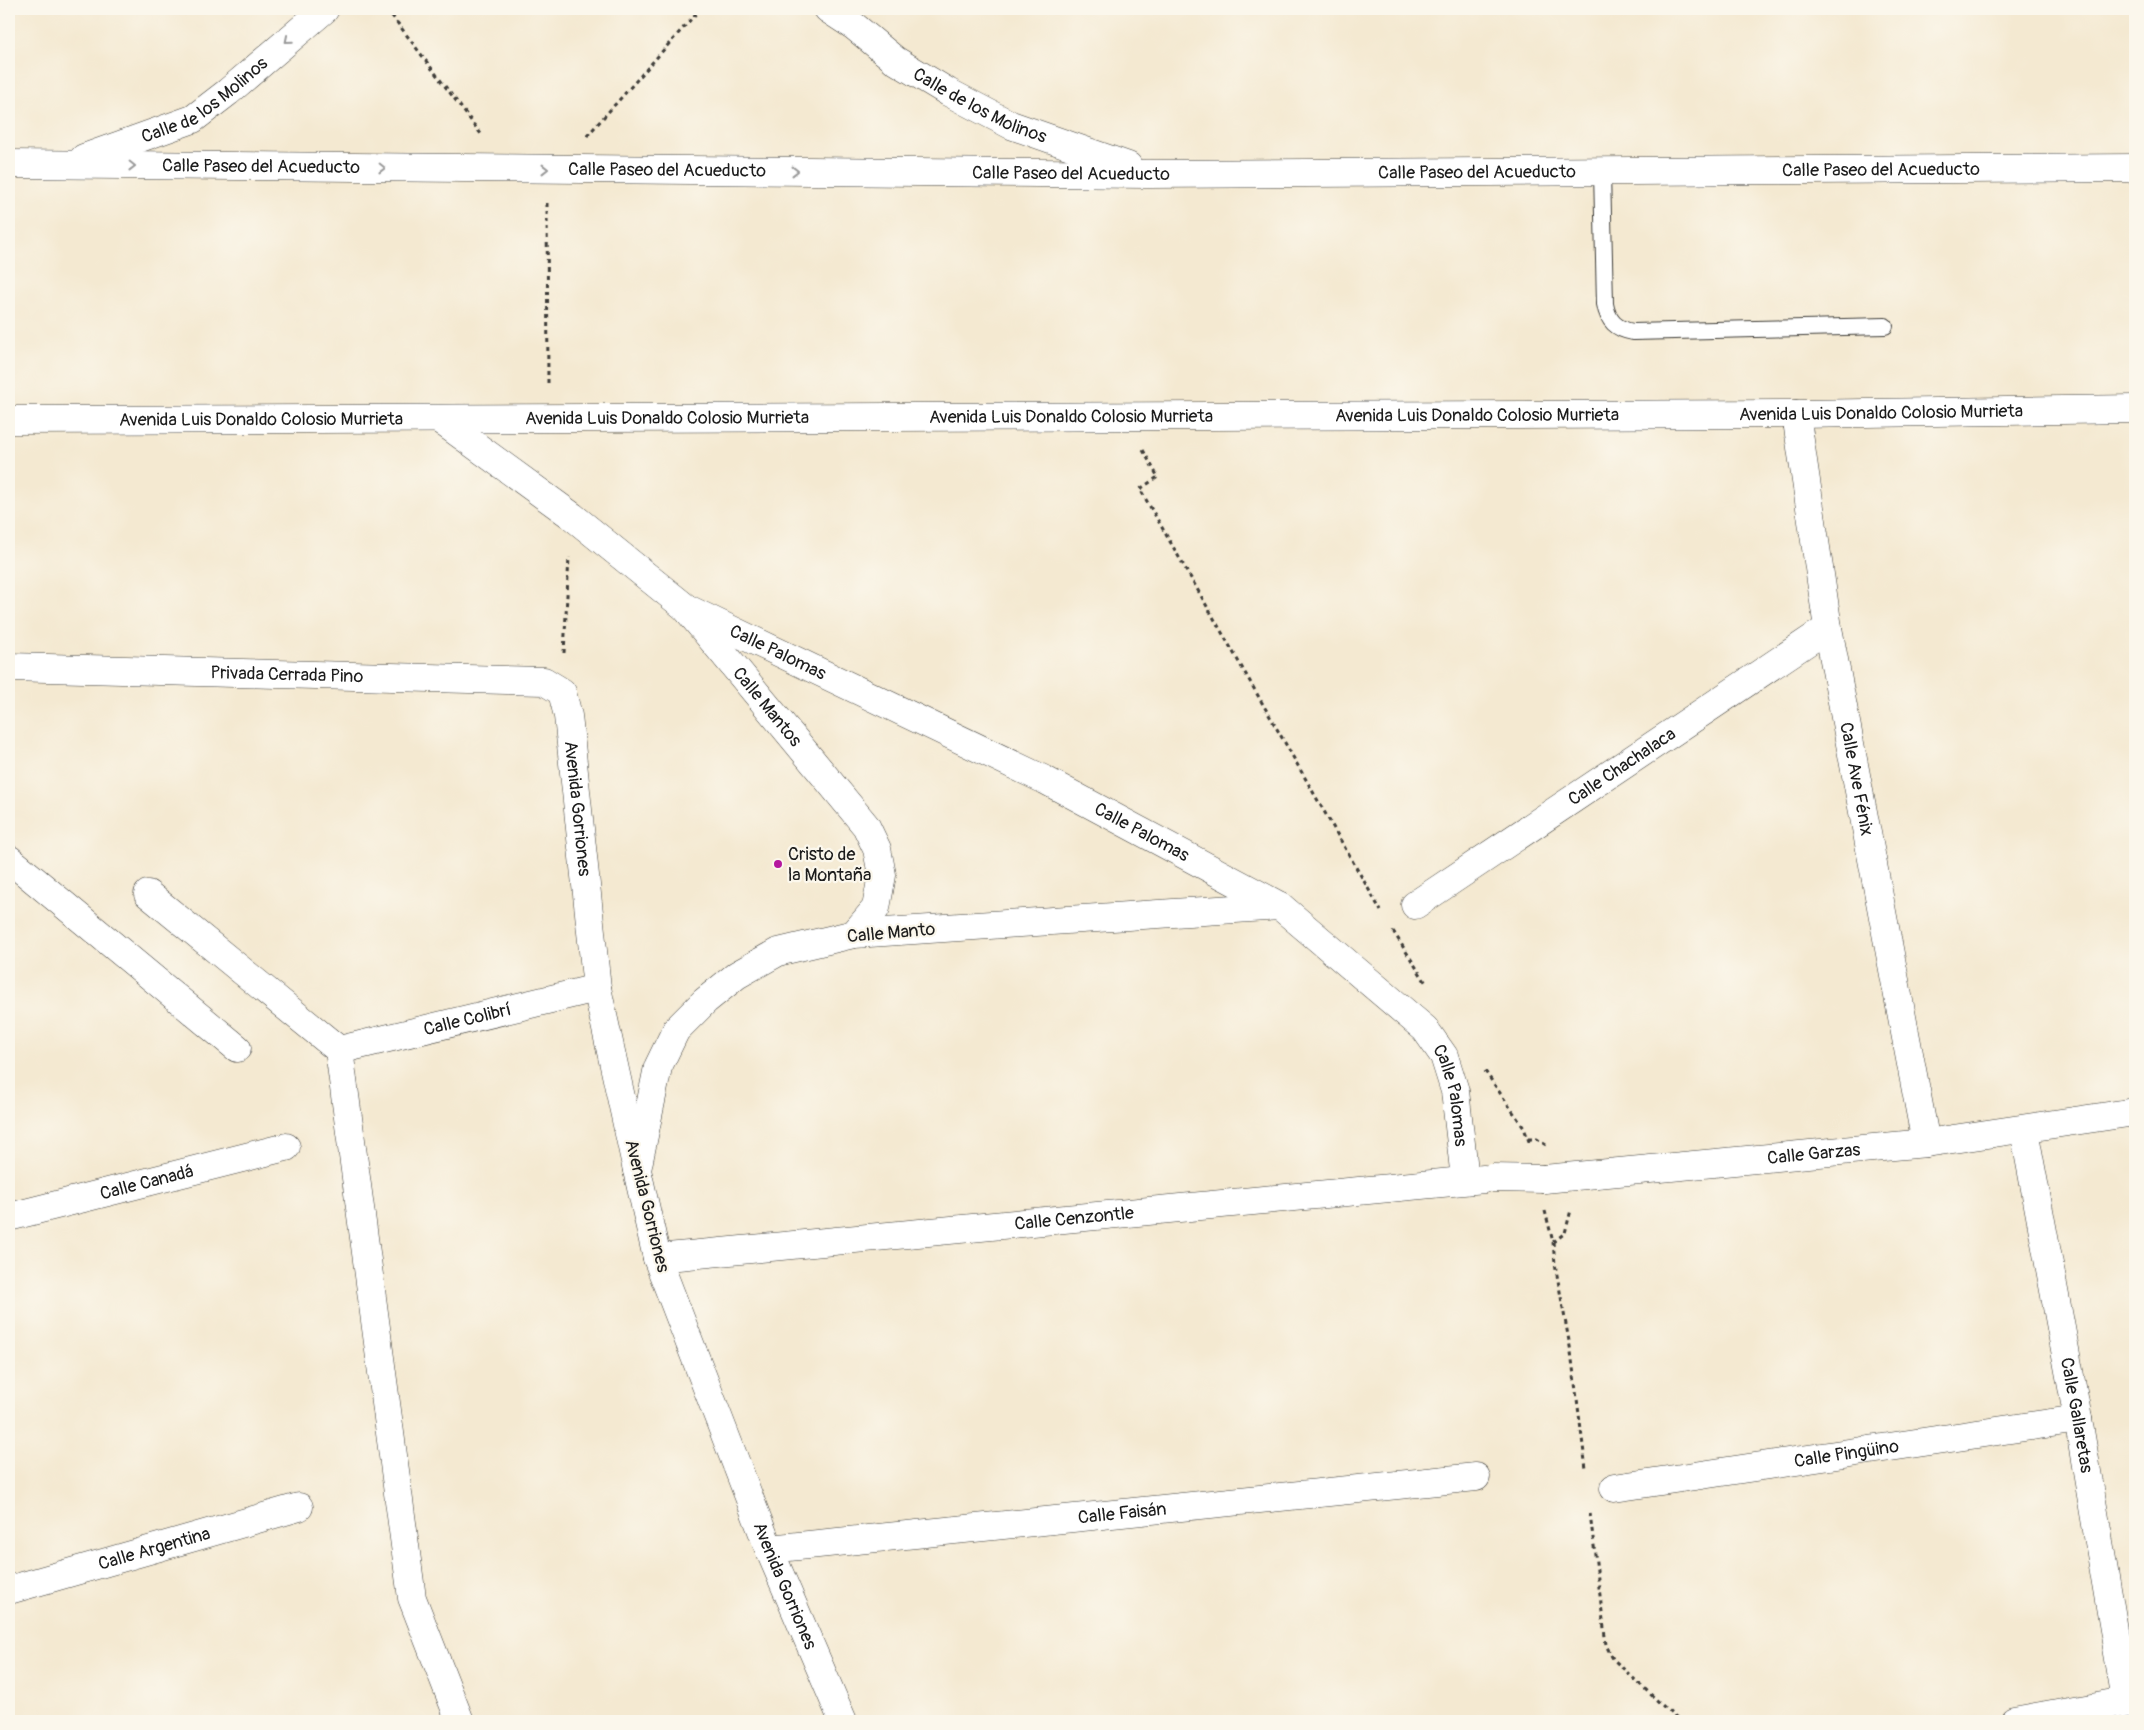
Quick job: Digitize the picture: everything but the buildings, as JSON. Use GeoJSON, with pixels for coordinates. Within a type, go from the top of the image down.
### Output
{"type":"FeatureCollection","features":[{"type":"Feature","properties":{"kind":"street","name":"Calle de los Molinos"},"geometry":{"type":"LineString","coordinates":[[66,165],[193,119],[228,92],[326,9]]}},
{"type":"Feature","properties":{"kind":"street","name":"Calle de los Molinos"},"geometry":{"type":"LineString","coordinates":[[828,9],[854,26],[895,60],[941,88],[1011,125],[1148,174]]}},
{"type":"Feature","properties":{"kind":"street"},"geometry":{"type":"LineString","coordinates":[[1034,173],[1052,159],[1053,151],[1046,137]]}},
{"type":"Feature","properties":{"kind":"street","name":"Calle Paseo del Acueducto"},"geometry":{"type":"LineString","coordinates":[[9,164],[1148,174],[2135,168]]}},
{"type":"Feature","properties":{"kind":"street","name":"Avenida Luis Donaldo Colosio Murrieta"},"geometry":{"type":"LineString","coordinates":[[9,420],[1796,414],[2135,409]]}},
{"type":"Feature","properties":{"kind":"street","name":"Calle Ave Fénix"},"geometry":{"type":"LineString","coordinates":[[1796,414],[1828,628],[1926,1143]]}},
{"type":"Feature","properties":{"kind":"street"},"geometry":{"type":"LineString","coordinates":[[439,419],[572,516]]}},
{"type":"Feature","properties":{"kind":"street","name":"Calle Mantos"},"geometry":{"type":"LineString","coordinates":[[572,516],[686,608],[866,826],[877,849],[882,876],[876,908],[854,934]]}},
{"type":"Feature","properties":{"kind":"street","name":"Calle Palomas"},"geometry":{"type":"LineString","coordinates":[[686,608],[1045,780],[1280,906],[1425,1029],[1444,1056],[1478,1179]]}},
{"type":"Feature","properties":{"kind":"street","name":"Calle Chachalaca"},"geometry":{"type":"LineString","coordinates":[[1415,905],[1828,628]]}},
{"type":"Feature","properties":{"kind":"street","name":"Privada Cerrada Pino"},"geometry":{"type":"LineString","coordinates":[[9,666],[544,681],[562,692]]}},
{"type":"Feature","properties":{"kind":"street","name":"Avenida Gorriones"},"geometry":{"type":"LineString","coordinates":[[562,692],[568,716],[597,988],[657,1258],[769,1549],[843,1721]]}},
{"type":"Feature","properties":{"kind":"street"},"geometry":{"type":"LineString","coordinates":[[9,859],[237,1048]]}},
{"type":"Feature","properties":{"kind":"street"},"geometry":{"type":"LineString","coordinates":[[148,894],[339,1050],[412,1598],[460,1721]]}},
{"type":"Feature","properties":{"kind":"street","name":"Calle Manto"},"geometry":{"type":"LineString","coordinates":[[637,1170],[658,1066],[676,1030],[705,1001],[737,975],[778,952],[854,934],[1280,906]]}},
{"type":"Feature","properties":{"kind":"street","name":"Calle Colibrí"},"geometry":{"type":"LineString","coordinates":[[339,1050],[597,988]]}},
{"type":"Feature","properties":{"kind":"street","name":"Calle Garzas"},"geometry":{"type":"LineString","coordinates":[[1478,1179],[1543,1190],[1926,1143],[2024,1130],[2135,1112]]}},
{"type":"Feature","properties":{"kind":"street","name":"Calle Gallaretas"},"geometry":{"type":"LineString","coordinates":[[2024,1130],[2131,1700]]}},
{"type":"Feature","properties":{"kind":"street","name":"Calle Canadá"},"geometry":{"type":"LineString","coordinates":[[9,1217],[286,1147]]}},
{"type":"Feature","properties":{"kind":"street","name":"Calle Cenzontle"},"geometry":{"type":"LineString","coordinates":[[657,1258],[1478,1179]]}},
{"type":"Feature","properties":{"kind":"street","name":"Calle Pingüino"},"geometry":{"type":"LineString","coordinates":[[1614,1488],[2078,1419]]}},
{"type":"Feature","properties":{"kind":"street","name":"Calle Faisán"},"geometry":{"type":"LineString","coordinates":[[769,1549],[1476,1477]]}},
{"type":"Feature","properties":{"kind":"street","name":"Calle Argentina"},"geometry":{"type":"LineString","coordinates":[[9,1590],[299,1507]]}},
{"type":"Feature","properties":{"kind":"street"},"geometry":{"type":"LineString","coordinates":[[2014,1721],[2131,1700]]}},
{"type":"Feature","properties":{"kind":"lane"},"geometry":{"type":"LineString","coordinates":[[1602,171],[1605,304],[1610,320],[1622,330],[1643,332],[1885,326]]}},
{"type":"Feature","properties":{"kind":"path"},"geometry":{"type":"LineString","coordinates":[[585,138],[700,9]]}},
{"type":"Feature","properties":{"kind":"path"},"geometry":{"type":"LineString","coordinates":[[1125,417],[1158,477],[1140,489],[1383,913]]}},
{"type":"Feature","properties":{"kind":"path"},"geometry":{"type":"LineString","coordinates":[[562,692],[572,516]]}},
{"type":"Feature","properties":{"kind":"path"},"geometry":{"type":"LineString","coordinates":[[1392,930],[1429,988]]}},
{"type":"Feature","properties":{"kind":"path"},"geometry":{"type":"LineString","coordinates":[[1484,1068],[1524,1128],[1531,1148]]}},
{"type":"Feature","properties":{"kind":"path"},"geometry":{"type":"LineString","coordinates":[[1543,1190],[1553,1242],[1554,1264],[1571,1352],[1586,1475]]}},
{"type":"Feature","properties":{"kind":"path"},"geometry":{"type":"LineString","coordinates":[[1590,1504],[1606,1645],[1613,1659],[1679,1721]]}},
{"type":"Feature","properties":{"kind":"place","name":"Cristo de la Montaña"},"geometry":{"type":"Point","coordinates":[778,864]}}]}
